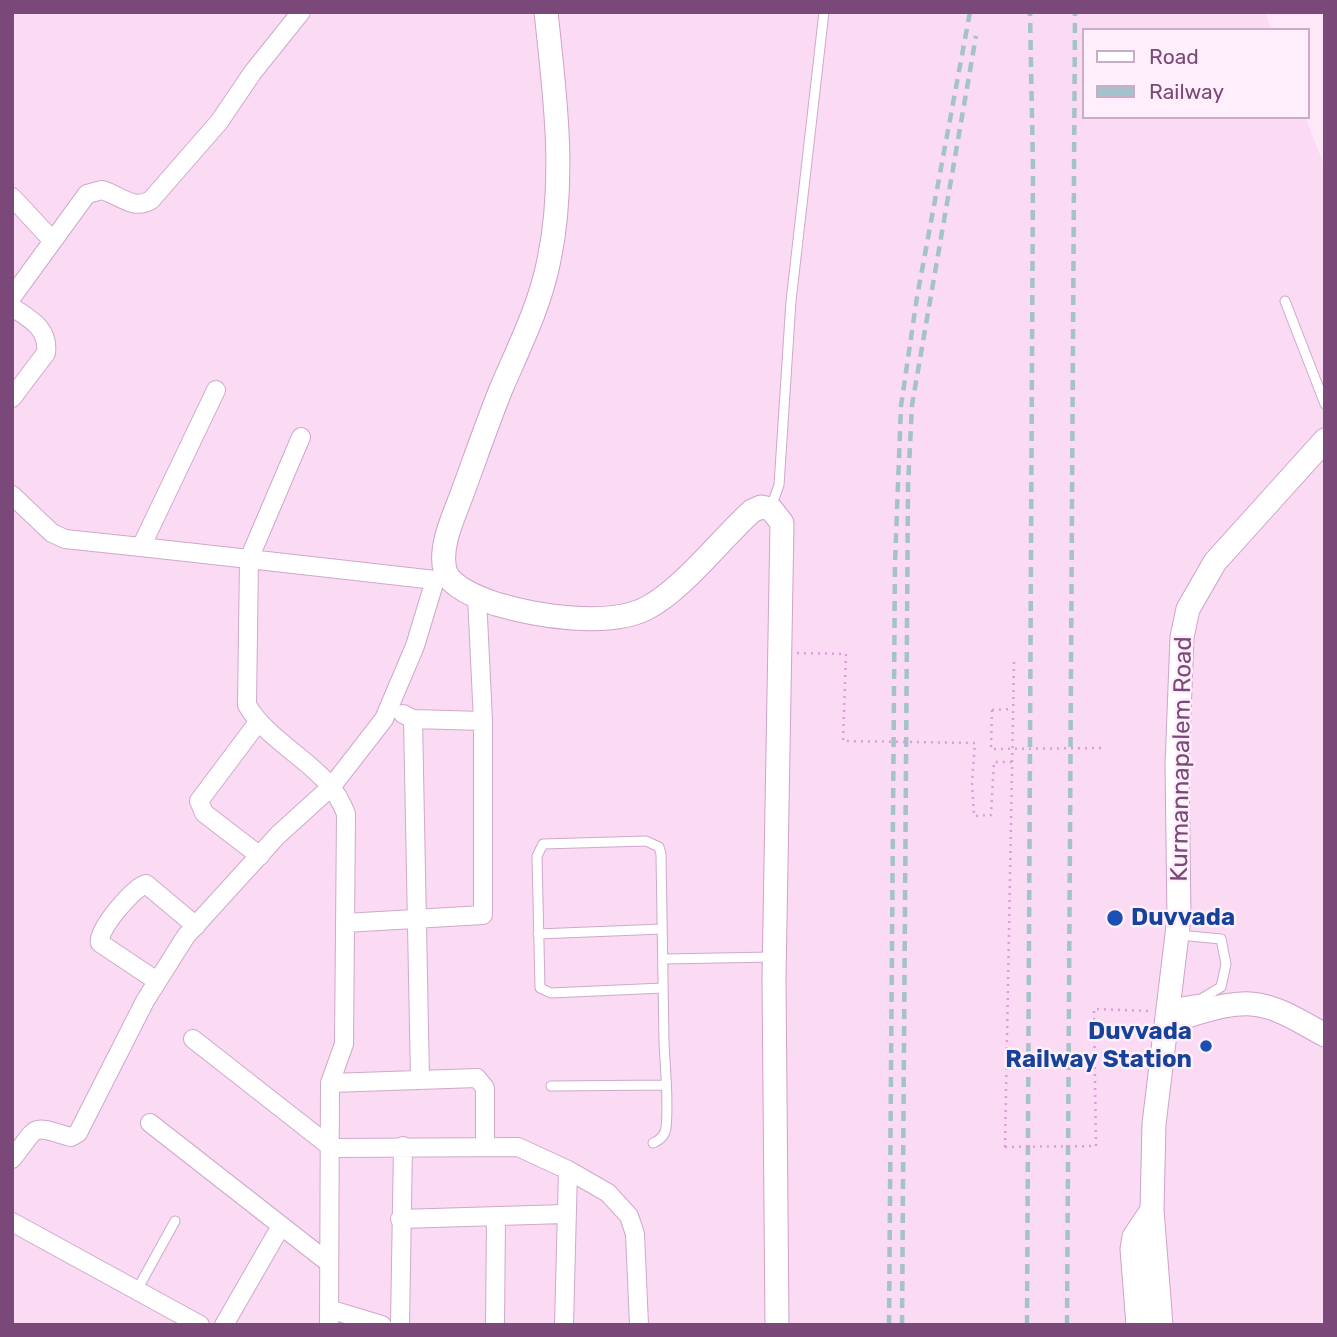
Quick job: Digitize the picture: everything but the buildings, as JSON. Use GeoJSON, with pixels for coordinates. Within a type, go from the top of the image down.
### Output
{"type":"FeatureCollection","features":[{"type":"Feature","properties":{"kind":"street"},"geometry":{"type":"LineString","coordinates":[[12,298],[87,194],[95,190],[109,192],[133,205],[142,205],[151,200],[219,122],[253,72],[301,12]]}},
{"type":"Feature","properties":{"kind":"street"},"geometry":{"type":"LineString","coordinates":[[12,1159],[36,1130],[43,1128],[71,1138],[78,1133],[157,981],[196,926],[278,835],[332,786],[391,707],[441,577],[451,525],[482,437],[543,289],[550,258],[559,155],[547,12]]}},
{"type":"Feature","properties":{"kind":"street"},"geometry":{"type":"LineString","coordinates":[[12,197],[52,240]]}},
{"type":"Feature","properties":{"kind":"street"},"geometry":{"type":"LineString","coordinates":[[12,307],[37,324],[47,343],[46,353],[12,398]]}},
{"type":"Feature","properties":{"kind":"street"},"geometry":{"type":"LineString","coordinates":[[141,547],[216,390]]}},
{"type":"Feature","properties":{"kind":"street"},"geometry":{"type":"LineString","coordinates":[[301,437],[249,559],[245,696],[247,705],[259,721],[332,786],[346,814],[344,1044],[330,1083],[332,1148],[329,1317],[382,1325]]}},
{"type":"Feature","properties":{"kind":"street","name":"Kurmannapalem Road"},"geometry":{"type":"LineString","coordinates":[[1160,1325],[1152,1210],[1154,1124],[1177,934],[1177,765],[1182,637],[1188,609],[1215,562],[1325,440]]}},
{"type":"Feature","properties":{"kind":"street"},"geometry":{"type":"LineString","coordinates":[[12,495],[52,533],[65,539],[441,577],[477,597],[516,609],[576,618],[628,616],[649,607],[674,587],[752,511],[761,507],[771,509],[782,523],[784,533],[779,653],[775,957],[777,1325]]}},
{"type":"Feature","properties":{"kind":"street"},"geometry":{"type":"LineString","coordinates":[[345,923],[483,915],[483,721],[477,597]]}},
{"type":"Feature","properties":{"kind":"street"},"geometry":{"type":"LineString","coordinates":[[391,707],[413,719],[483,721]]}},
{"type":"Feature","properties":{"kind":"street"},"geometry":{"type":"LineString","coordinates":[[413,719],[420,1079]]}},
{"type":"Feature","properties":{"kind":"street"},"geometry":{"type":"LineString","coordinates":[[259,721],[199,801],[204,813],[260,856]]}},
{"type":"Feature","properties":{"kind":"street"},"geometry":{"type":"LineString","coordinates":[[157,981],[100,943],[100,932],[136,889],[146,884],[196,926]]}},
{"type":"Feature","properties":{"kind":"street"},"geometry":{"type":"LineString","coordinates":[[1168,1012],[1257,1004],[1276,1010],[1325,1035]]}},
{"type":"Feature","properties":{"kind":"street"},"geometry":{"type":"LineString","coordinates":[[193,1039],[332,1148],[518,1147],[568,1170],[608,1193],[629,1216],[635,1234],[639,1325]]}},
{"type":"Feature","properties":{"kind":"street"},"geometry":{"type":"LineString","coordinates":[[330,1083],[469,1077],[482,1081],[485,1147]]}},
{"type":"Feature","properties":{"kind":"street"},"geometry":{"type":"LineString","coordinates":[[150,1123],[329,1263]]}},
{"type":"Feature","properties":{"kind":"street"},"geometry":{"type":"LineString","coordinates":[[400,1325],[403,1146]]}},
{"type":"Feature","properties":{"kind":"street"},"geometry":{"type":"LineString","coordinates":[[564,1325],[568,1170]]}},
{"type":"Feature","properties":{"kind":"street"},"geometry":{"type":"LineString","coordinates":[[1138,1325],[1132,1249],[1134,1237],[1152,1210]]}},
{"type":"Feature","properties":{"kind":"street"},"geometry":{"type":"LineString","coordinates":[[400,1219],[565,1214]]}},
{"type":"Feature","properties":{"kind":"street"},"geometry":{"type":"LineString","coordinates":[[495,1325],[496,1216]]}},
{"type":"Feature","properties":{"kind":"street"},"geometry":{"type":"LineString","coordinates":[[12,1222],[200,1325]]}},
{"type":"Feature","properties":{"kind":"street"},"geometry":{"type":"LineString","coordinates":[[224,1325],[281,1226]]}},
{"type":"Feature","properties":{"kind":"lane"},"geometry":{"type":"LineString","coordinates":[[771,509],[779,485],[792,301],[824,12]]}},
{"type":"Feature","properties":{"kind":"lane"},"geometry":{"type":"LineString","coordinates":[[1285,301],[1325,404]]}},
{"type":"Feature","properties":{"kind":"lane"},"geometry":{"type":"LineString","coordinates":[[653,1143],[660,1140],[666,1129],[663,959],[659,847],[646,841],[543,844],[537,856],[538,982],[545,991],[663,988]]}},
{"type":"Feature","properties":{"kind":"lane"},"geometry":{"type":"LineString","coordinates":[[538,934],[662,929]]}},
{"type":"Feature","properties":{"kind":"lane"},"geometry":{"type":"LineString","coordinates":[[1168,1012],[1222,987],[1226,964],[1221,939],[1177,934]]}},
{"type":"Feature","properties":{"kind":"lane"},"geometry":{"type":"LineString","coordinates":[[663,959],[775,957]]}},
{"type":"Feature","properties":{"kind":"lane"},"geometry":{"type":"LineString","coordinates":[[551,1086],[665,1085]]}},
{"type":"Feature","properties":{"kind":"lane"},"geometry":{"type":"LineString","coordinates":[[136,1290],[175,1221]]}},
{"type":"Feature","properties":{"kind":"path"},"geometry":{"type":"LineString","coordinates":[[779,653],[846,654],[843,741],[975,743],[972,783],[974,816],[991,815],[994,762],[1012,762]]}},
{"type":"Feature","properties":{"kind":"path"},"geometry":{"type":"LineString","coordinates":[[1014,662],[1006,1147],[1096,1146],[1094,1009],[1168,1012]]}},
{"type":"Feature","properties":{"kind":"path"},"geometry":{"type":"LineString","coordinates":[[1013,709],[992,710],[991,749],[1105,748]]}},
{"type":"Feature","properties":{"kind":"shaded area"},"geometry":{"type":"Polygon","coordinates":[[[12,12],[1265,12],[1271,28],[1082,28],[1082,119],[1306,119],[1325,168],[1325,1325],[12,1325],[12,12]]]}},
{"type":"Feature","properties":{"kind":"railway"},"geometry":{"type":"LineString","coordinates":[[889,1325],[895,563],[901,406],[917,297],[970,12]]}},
{"type":"Feature","properties":{"kind":"railway"},"geometry":{"type":"LineString","coordinates":[[1027,1325],[1033,169],[1030,12]]}},
{"type":"Feature","properties":{"kind":"railway"},"geometry":{"type":"LineString","coordinates":[[1067,1325],[1075,12]]}},
{"type":"Feature","properties":{"kind":"railway"},"geometry":{"type":"LineString","coordinates":[[902,1325],[908,486],[912,405],[976,36]]}},
{"type":"Feature","properties":{"kind":"place","name":"Duvvada"},"geometry":{"type":"Point","coordinates":[1115,918]}},
{"type":"Feature","properties":{"kind":"place","name":"Duvvada Railway Station"},"geometry":{"type":"Point","coordinates":[1206,1046]}}]}
